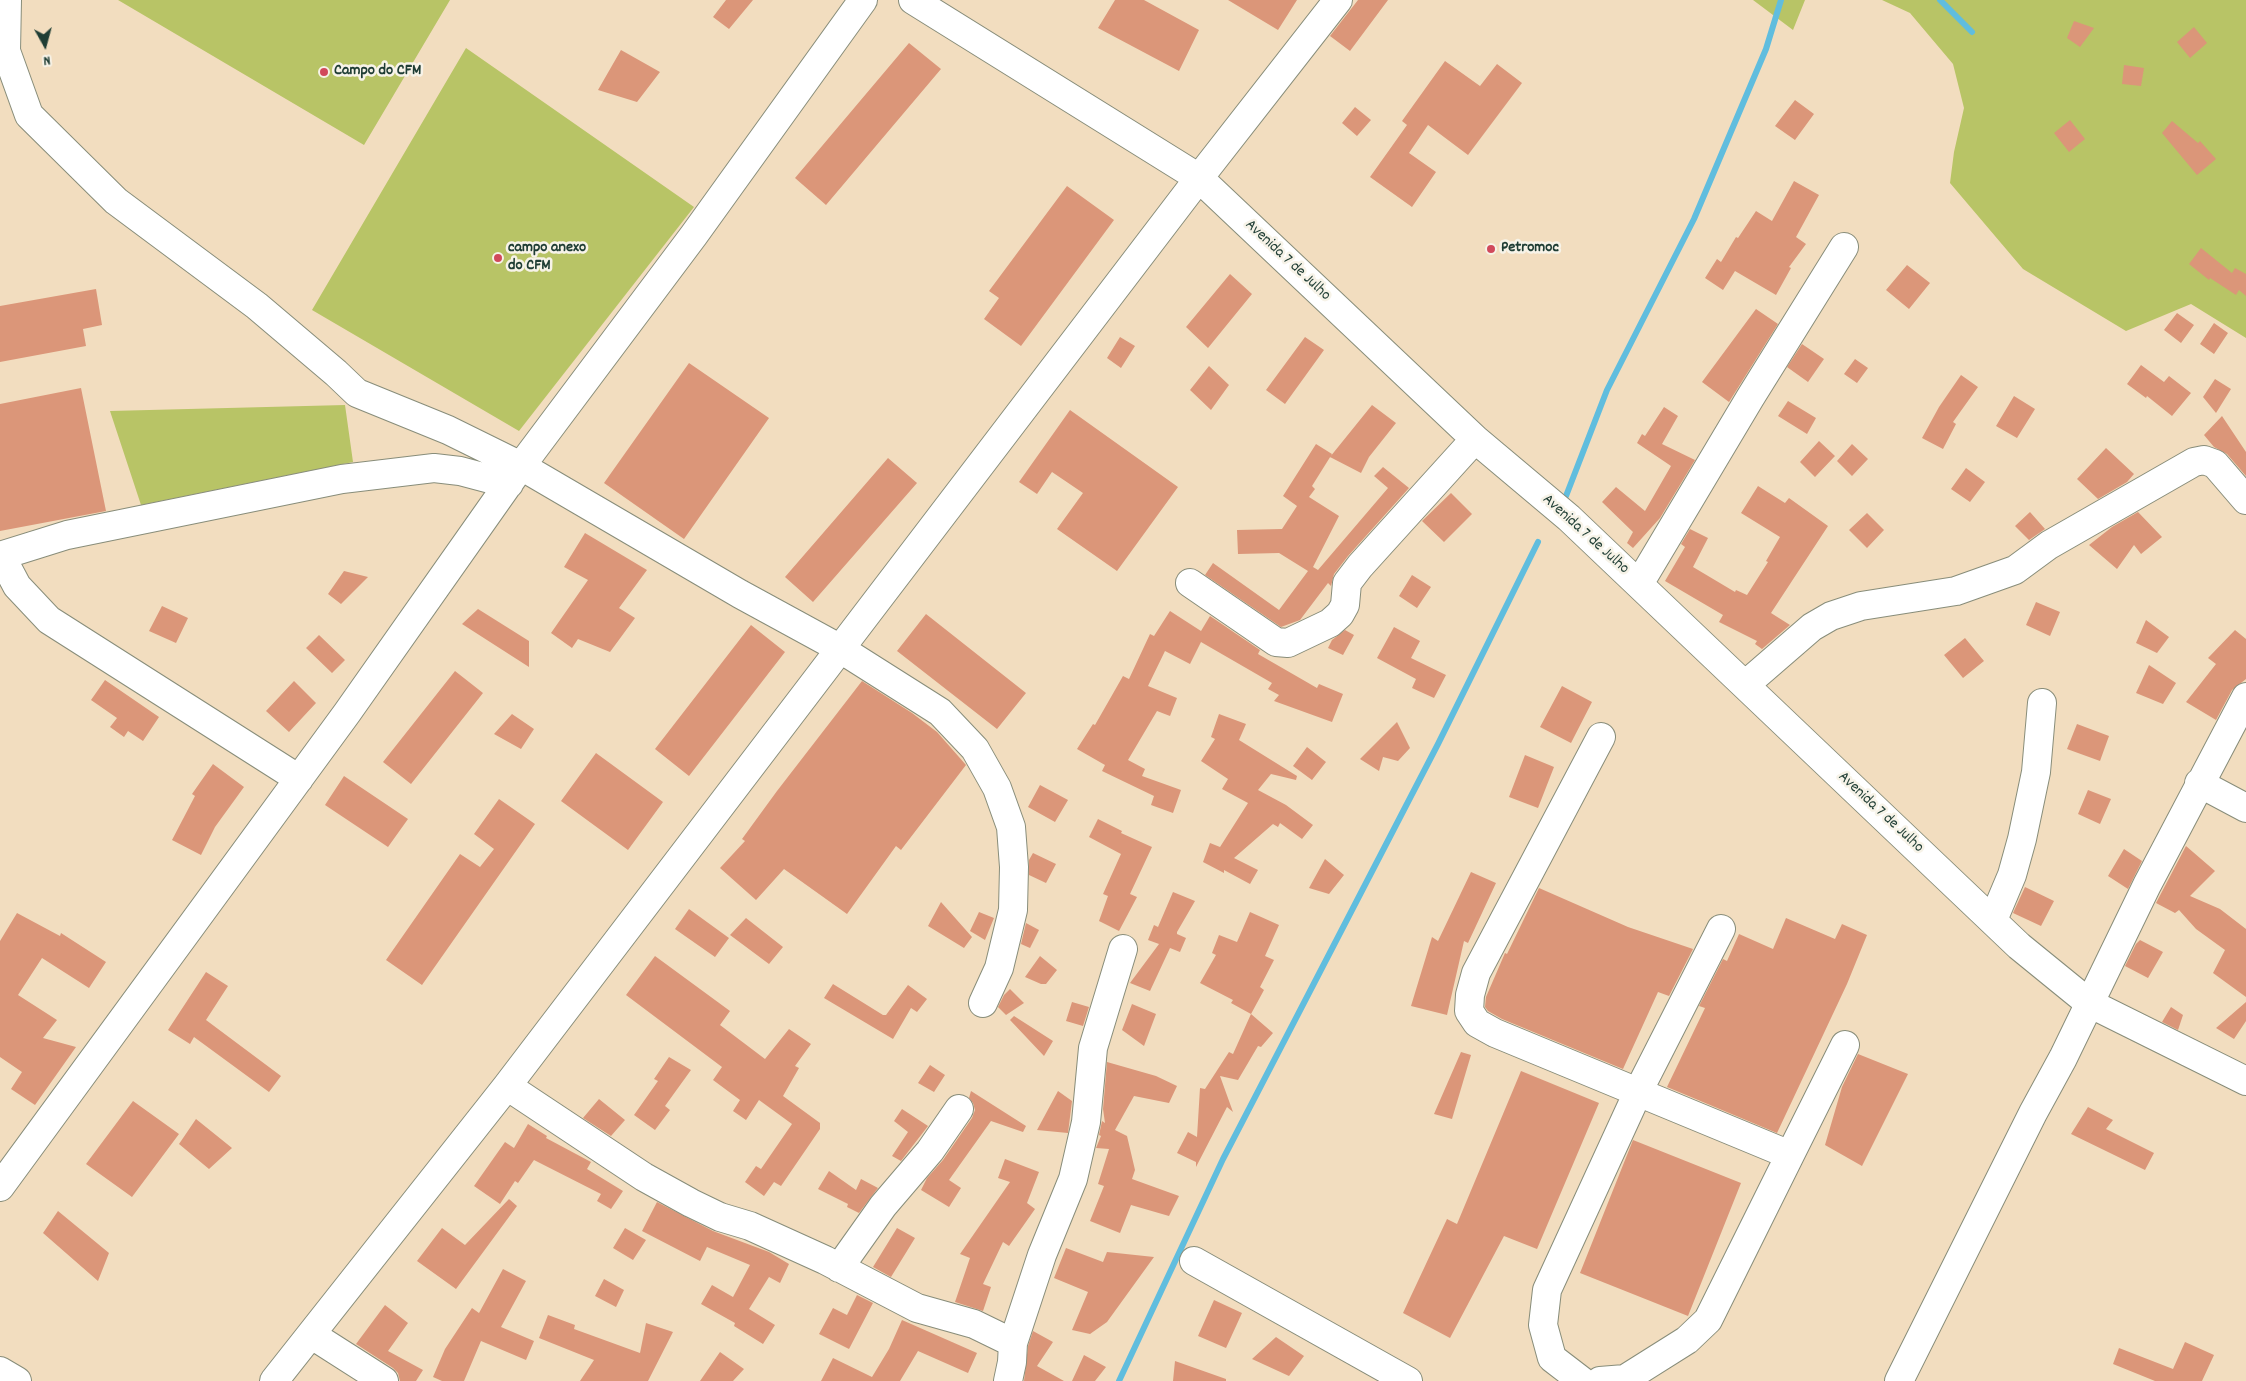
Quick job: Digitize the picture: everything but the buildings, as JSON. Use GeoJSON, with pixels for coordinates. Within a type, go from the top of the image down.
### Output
{"type":"FeatureCollection","features":[{"type":"Feature","properties":{"kind":"street"},"geometry":{"type":"LineString","coordinates":[[7,0],[6,50],[29,115],[116,201],[257,306],[357,393],[448,430],[515,475],[839,648],[940,712],[975,749],[997,788],[1012,826],[1014,867],[1013,910],[999,968],[982,1003]]}},
{"type":"Feature","properties":{"kind":"street"},"geometry":{"type":"LineString","coordinates":[[0,1187],[298,779],[515,475],[694,235],[863,0]]}},
{"type":"Feature","properties":{"kind":"street","name":"Avenida 7 de Julho"},"geometry":{"type":"LineString","coordinates":[[913,0],[1199,178],[1475,439],[1569,518],[2020,946],[2089,1003],[2246,1081]]}},
{"type":"Feature","properties":{"kind":"street"},"geometry":{"type":"LineString","coordinates":[[274,1381],[507,1086],[839,648],[1199,178],[1338,0]]}},
{"type":"Feature","properties":{"kind":"street"},"geometry":{"type":"LineString","coordinates":[[1639,584],[1750,398],[1844,247]]}},
{"type":"Feature","properties":{"kind":"street"},"geometry":{"type":"LineString","coordinates":[[1190,583],[1276,642],[1288,643],[1322,627],[1340,614],[1344,605],[1347,583],[1360,566],[1475,439]]}},
{"type":"Feature","properties":{"kind":"street"},"geometry":{"type":"LineString","coordinates":[[1745,685],[1812,627],[1831,616],[1861,606],[1889,600],[1956,591],[2016,570],[2049,544],[2194,462],[2204,460],[2215,464],[2246,500]]}},
{"type":"Feature","properties":{"kind":"street"},"geometry":{"type":"LineString","coordinates":[[298,779],[49,620],[17,586],[0,558],[67,535],[342,479],[434,468],[515,475]]}},
{"type":"Feature","properties":{"kind":"street"},"geometry":{"type":"LineString","coordinates":[[1899,1381],[2199,783],[2246,698]]}},
{"type":"Feature","properties":{"kind":"street"},"geometry":{"type":"LineString","coordinates":[[1993,920],[2012,875],[2022,839],[2036,772],[2042,703]]}},
{"type":"Feature","properties":{"kind":"street"},"geometry":{"type":"LineString","coordinates":[[1602,737],[1476,974],[1470,995],[1469,1011],[1477,1023],[1495,1033],[1790,1155]]}},
{"type":"Feature","properties":{"kind":"street"},"geometry":{"type":"LineString","coordinates":[[2199,783],[2246,808]]}},
{"type":"Feature","properties":{"kind":"street"},"geometry":{"type":"LineString","coordinates":[[1582,1381],[1552,1358],[1543,1326],[1547,1290],[1638,1092],[1722,929]]}},
{"type":"Feature","properties":{"kind":"street"},"geometry":{"type":"LineString","coordinates":[[1008,1381],[1013,1344],[1042,1254],[1073,1179],[1086,1122],[1093,1048],[1122,949]]}},
{"type":"Feature","properties":{"kind":"street"},"geometry":{"type":"LineString","coordinates":[[1600,1381],[1626,1379],[1687,1340],[1708,1320],[1845,1046]]}},
{"type":"Feature","properties":{"kind":"street"},"geometry":{"type":"LineString","coordinates":[[507,1086],[644,1177],[720,1216],[750,1226],[840,1268],[917,1308],[974,1324],[1013,1344]]}},
{"type":"Feature","properties":{"kind":"street"},"geometry":{"type":"LineString","coordinates":[[840,1268],[883,1206],[930,1151],[959,1108]]}},
{"type":"Feature","properties":{"kind":"street"},"geometry":{"type":"LineString","coordinates":[[1194,1261],[1408,1381]]}},
{"type":"Feature","properties":{"kind":"street"},"geometry":{"type":"LineString","coordinates":[[312,1335],[384,1381]]}},
{"type":"Feature","properties":{"kind":"street"},"geometry":{"type":"LineString","coordinates":[[0,1371],[17,1381]]}},
{"type":"Feature","properties":{"kind":"green space","name":"Campo do CFM"},"geometry":{"type":"Polygon","coordinates":[[[118,0],[450,0],[364,145],[118,0]]]}},
{"type":"Feature","properties":{"kind":"green space"},"geometry":{"type":"Polygon","coordinates":[[[1753,0],[1805,0],[1793,30],[1753,0]]]}},
{"type":"Feature","properties":{"kind":"green space"},"geometry":{"type":"Polygon","coordinates":[[[1882,0],[2246,0],[2246,338],[2191,304],[2126,331],[2023,269],[1950,183],[1954,152],[1964,108],[1953,64],[1910,13],[1882,0]]]}},
{"type":"Feature","properties":{"kind":"green space","name":"campo anexo do CFM"},"geometry":{"type":"Polygon","coordinates":[[[466,48],[694,207],[519,431],[312,310],[466,48]]]}},
{"type":"Feature","properties":{"kind":"green space"},"geometry":{"type":"Polygon","coordinates":[[[345,405],[353,462],[141,505],[110,411],[345,405]]]}},
{"type":"Feature","properties":{"kind":"waterway"},"geometry":{"type":"LineString","coordinates":[[1566,496],[1607,390],[1694,219],[1766,49],[1781,0]]}},
{"type":"Feature","properties":{"kind":"waterway"},"geometry":{"type":"LineString","coordinates":[[1940,0],[1972,32]]}},
{"type":"Feature","properties":{"kind":"waterway"},"geometry":{"type":"LineString","coordinates":[[1119,1381],[1223,1159],[1438,744],[1538,542]]}},
{"type":"Feature","properties":{"kind":"place","name":"Campo do CFM"},"geometry":{"type":"Point","coordinates":[324,72]}},
{"type":"Feature","properties":{"kind":"place","name":"Petromoc"},"geometry":{"type":"Point","coordinates":[1491,249]}},
{"type":"Feature","properties":{"kind":"place","name":"campo anexo do CFM"},"geometry":{"type":"Point","coordinates":[498,258]}}]}
